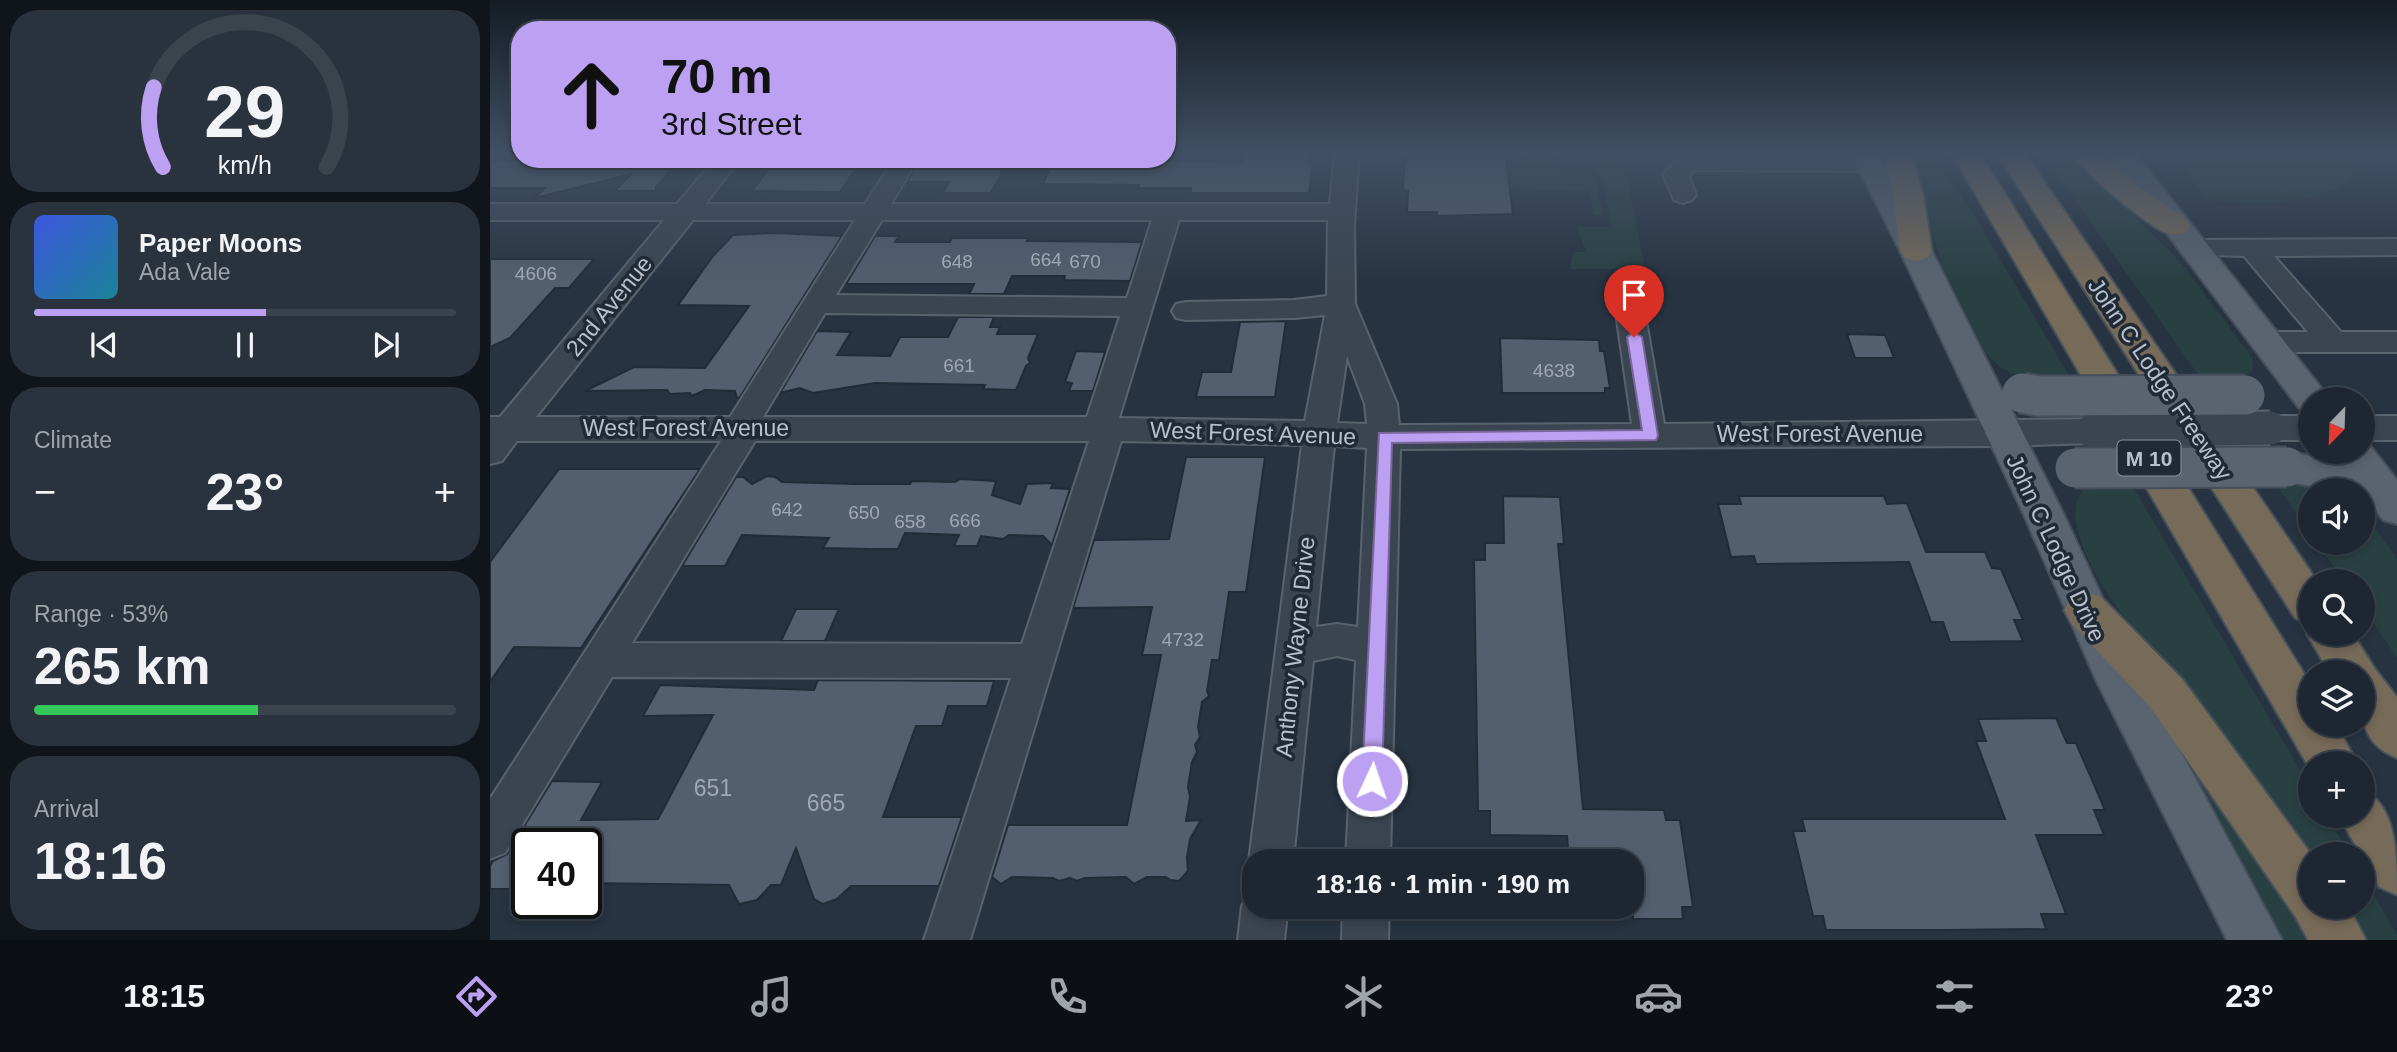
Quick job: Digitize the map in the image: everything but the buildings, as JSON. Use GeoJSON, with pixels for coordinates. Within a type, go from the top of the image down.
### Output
{"type":"FeatureCollection","features":[{"type":"Feature","properties":{"kind":"highway","name":"John C Lodge Freeway"},"geometry":{"type":"LineString","coordinates":[[1991,196],[2326,751]]}},
{"type":"Feature","properties":{"kind":"highway","name":"John C Lodge Freeway"},"geometry":{"type":"LineString","coordinates":[[2039,196],[2298,587]]}},
{"type":"Feature","properties":{"kind":"highway"},"geometry":{"type":"LineString","coordinates":[[2133,196],[2184,237]]}},
{"type":"Feature","properties":{"kind":"highway"},"geometry":{"type":"LineString","coordinates":[[2086,610],[2167,694],[2298,879]]}},
{"type":"Feature","properties":{"kind":"highway"},"geometry":{"type":"LineString","coordinates":[[2375,703],[2397,736]]}},
{"type":"Feature","properties":{"kind":"highway"},"geometry":{"type":"LineString","coordinates":[[2372,828],[2397,869]]}},
{"type":"Feature","properties":{"kind":"highway"},"geometry":{"type":"LineString","coordinates":[[2325,919],[2339,940]]}},
{"type":"Feature","properties":{"kind":"main road","name":"John C Lodge Drive"},"geometry":{"type":"LineString","coordinates":[[1893,196],[1916,251],[2044,515],[2086,610],[2255,940]]}},
{"type":"Feature","properties":{"kind":"main road"},"geometry":{"type":"LineString","coordinates":[[2153,196],[2303,387]]}},
{"type":"Feature","properties":{"kind":"main road"},"geometry":{"type":"LineString","coordinates":[[1967,360],[1994,384],[2038,396],[2245,395],[2275,387],[2271,347]]}},
{"type":"Feature","properties":{"kind":"main road"},"geometry":{"type":"LineString","coordinates":[[2363,464],[2397,509]]}},
{"type":"Feature","properties":{"kind":"main road"},"geometry":{"type":"LineString","coordinates":[[2044,515],[2051,482],[2075,468],[2287,467],[2320,472],[2331,478]]}},
{"type":"Feature","properties":{"kind":"main road"},"geometry":{"type":"LineString","coordinates":[[2375,508],[2397,529]]}},
{"type":"Feature","properties":{"kind":"street","name":"2nd Avenue"},"geometry":{"type":"LineString","coordinates":[[496,436],[698,196]]}},
{"type":"Feature","properties":{"kind":"street"},"geometry":{"type":"LineString","coordinates":[[490,838],[884,196]]}},
{"type":"Feature","properties":{"kind":"street"},"geometry":{"type":"LineString","coordinates":[[1343,196],[1341,304],[1381,404],[1384,437],[1369,849]]}},
{"type":"Feature","properties":{"kind":"street"},"geometry":{"type":"LineString","coordinates":[[490,212],[1342,212]]}},
{"type":"Feature","properties":{"kind":"street"},"geometry":{"type":"LineString","coordinates":[[947,940],[1035,661],[1168,212]]}},
{"type":"Feature","properties":{"kind":"street"},"geometry":{"type":"LineString","coordinates":[[2184,237],[2252,248],[2397,247]]}},
{"type":"Feature","properties":{"kind":"street"},"geometry":{"type":"LineString","coordinates":[[2252,248],[2332,341]]}},
{"type":"Feature","properties":{"kind":"street"},"geometry":{"type":"LineString","coordinates":[[1627,292],[1650,436]]}},
{"type":"Feature","properties":{"kind":"street"},"geometry":{"type":"LineString","coordinates":[[818,304],[1139,307]]}},
{"type":"Feature","properties":{"kind":"street"},"geometry":{"type":"LineString","coordinates":[[1186,311],[1294,309],[1341,304]]}},
{"type":"Feature","properties":{"kind":"street","name":"Anthony Wayne Drive"},"geometry":{"type":"LineString","coordinates":[[1272,849],[1323,403],[1341,304]]}},
{"type":"Feature","properties":{"kind":"street"},"geometry":{"type":"LineString","coordinates":[[2271,347],[2332,341],[2397,342]]}},
{"type":"Feature","properties":{"kind":"street","name":"West Forest Avenue"},"geometry":{"type":"LineString","coordinates":[[496,436],[743,428],[1104,429],[1320,433],[1384,437],[2003,434],[2298,428]]}},
{"type":"Feature","properties":{"kind":"street"},"geometry":{"type":"LineString","coordinates":[[2375,428],[2397,428]]}},
{"type":"Feature","properties":{"kind":"street"},"geometry":{"type":"LineString","coordinates":[[1296,647],[1337,640],[1377,648]]}},
{"type":"Feature","properties":{"kind":"street"},"geometry":{"type":"LineString","coordinates":[[601,660],[1035,661]]}},
{"type":"Feature","properties":{"kind":"street"},"geometry":{"type":"LineString","coordinates":[[1261,940],[1263,919]]}},
{"type":"Feature","properties":{"kind":"street"},"geometry":{"type":"LineString","coordinates":[[1365,940],[1366,919]]}},
{"type":"Feature","properties":{"kind":"green space"},"geometry":{"type":"Polygon","coordinates":[[[1591,196],[1599,196],[1602,215],[1593,215],[1591,196]]]}},
{"type":"Feature","properties":{"kind":"green space"},"geometry":{"type":"Polygon","coordinates":[[[1606,196],[1631,196],[1645,269],[1570,269],[1573,252],[1586,252],[1577,227],[1611,227],[1606,196]]]}},
{"type":"Feature","properties":{"kind":"green space"},"geometry":{"type":"Polygon","coordinates":[[[1921,196],[1961,196],[2074,384],[2024,379],[2001,368],[1986,353],[1943,268],[1921,196]]]}},
{"type":"Feature","properties":{"kind":"green space"},"geometry":{"type":"Polygon","coordinates":[[[2072,196],[2115,196],[2182,264],[2253,359],[2252,371],[2244,378],[2204,383],[2072,196]]]}},
{"type":"Feature","properties":{"kind":"green space"},"geometry":{"type":"Polygon","coordinates":[[[2205,196],[2314,196],[2253,203],[2208,200],[2205,196]]]}},
{"type":"Feature","properties":{"kind":"green space"},"geometry":{"type":"Polygon","coordinates":[[[2130,482],[2298,767],[2298,828],[2334,828],[2342,842],[2300,842],[2224,749],[2123,615],[2095,572],[2081,542],[2075,510],[2085,487],[2130,482]]]}},
{"type":"Feature","properties":{"kind":"green space"},"geometry":{"type":"Polygon","coordinates":[[[2275,483],[2298,483],[2298,516],[2275,483]]]}},
{"type":"Feature","properties":{"kind":"green space"},"geometry":{"type":"Polygon","coordinates":[[[2375,529],[2397,559],[2397,658],[2375,626],[2375,569],[2335,569],[2326,555],[2375,555],[2375,529]]]}},
{"type":"Feature","properties":{"kind":"green space"},"geometry":{"type":"Polygon","coordinates":[[[2173,735],[2315,940],[2283,940],[2173,735]]]}},
{"type":"Feature","properties":{"kind":"green space"},"geometry":{"type":"Polygon","coordinates":[[[2375,897],[2397,935],[2397,940],[2358,940],[2344,919],[2375,919],[2375,897]]]}},
{"type":"Feature","properties":{"kind":"route"},"geometry":{"type":"LineString","coordinates":[[1372,781],[1384,437],[1650,436],[1634,337]]}}]}
